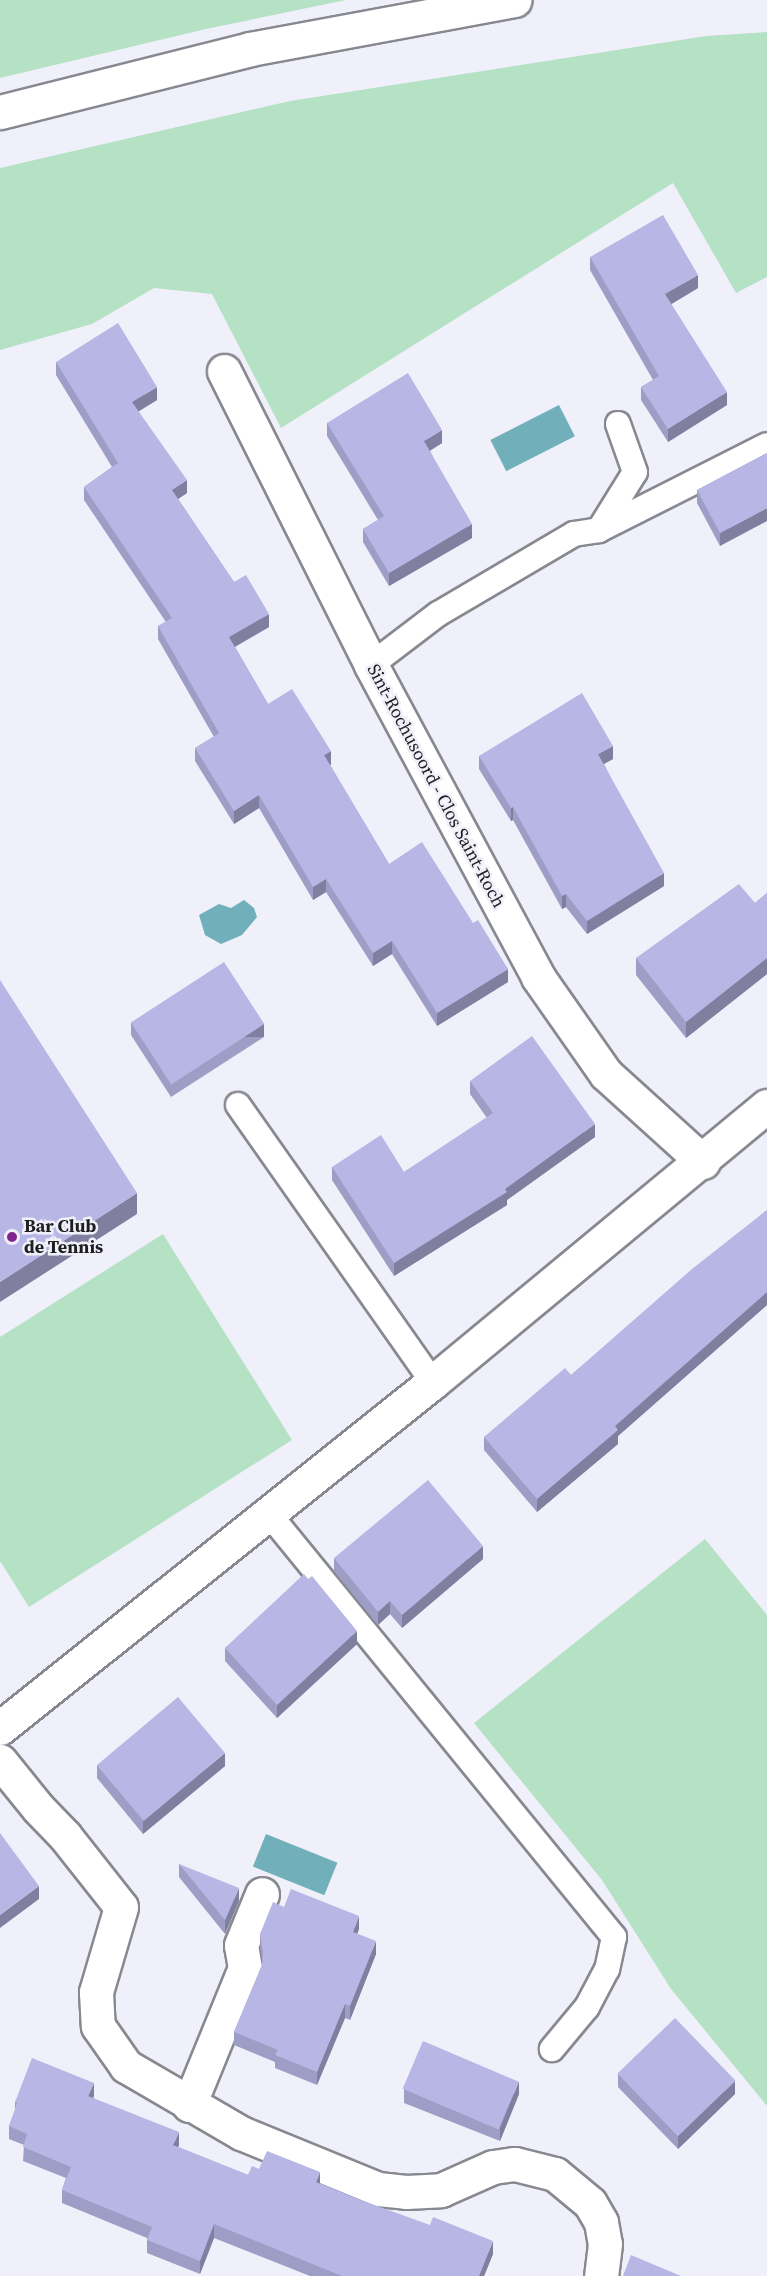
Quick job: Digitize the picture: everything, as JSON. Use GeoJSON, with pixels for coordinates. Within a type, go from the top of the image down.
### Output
{"type":"FeatureCollection","features":[{"type":"Feature","properties":{"kind":"main road"},"geometry":{"type":"LineString","coordinates":[[0,112],[250,49],[515,0]]}},
{"type":"Feature","properties":{"kind":"main road","name":"Sint-Rochusoord - Clos Saint-Roch"},"geometry":{"type":"LineString","coordinates":[[224,371],[371,665],[538,977],[606,1074],[703,1162]]}},
{"type":"Feature","properties":{"kind":"main road"},"geometry":{"type":"LineString","coordinates":[[0,1728],[433,1382],[767,1107]]}},
{"type":"Feature","properties":{"kind":"main road"},"geometry":{"type":"LineString","coordinates":[[0,1761],[38,1808],[65,1836],[121,1907],[96,1992],[99,2026],[126,2066],[241,2133],[378,2189],[406,2192],[441,2190],[493,2167],[515,2164],[555,2174],[590,2203],[601,2222],[606,2244],[601,2276]]}},
{"type":"Feature","properties":{"kind":"main road"},"geometry":{"type":"LineString","coordinates":[[189,2104],[245,1968],[241,1945],[262,1894]]}},
{"type":"Feature","properties":{"kind":"lane"},"geometry":{"type":"LineString","coordinates":[[599,531],[635,472],[618,424]]}},
{"type":"Feature","properties":{"kind":"lane"},"geometry":{"type":"LineString","coordinates":[[371,665],[447,608],[574,534],[599,531],[767,445]]}},
{"type":"Feature","properties":{"kind":"lane"},"geometry":{"type":"LineString","coordinates":[[238,1105],[433,1382]]}},
{"type":"Feature","properties":{"kind":"lane"},"geometry":{"type":"LineString","coordinates":[[269,1514],[614,1937],[607,1969],[587,2007],[552,2049]]}},
{"type":"Feature","properties":{"kind":"green space"},"geometry":{"type":"Polygon","coordinates":[[[0,0],[346,0],[206,29],[0,78],[0,0]]]}},
{"type":"Feature","properties":{"kind":"green space"},"geometry":{"type":"Polygon","coordinates":[[[767,32],[767,277],[736,293],[673,183],[281,428],[212,294],[154,288],[92,324],[0,350],[0,168],[290,101],[706,36],[767,32]]]}},
{"type":"Feature","properties":{"kind":"green space"},"geometry":{"type":"Polygon","coordinates":[[[163,1234],[292,1440],[29,1607],[0,1561],[0,1337],[163,1234]]]}},
{"type":"Feature","properties":{"kind":"green space"},"geometry":{"type":"Polygon","coordinates":[[[705,1539],[767,1615],[767,2106],[671,1989],[602,1880],[474,1723],[705,1539]]]}},
{"type":"Feature","properties":{"kind":"water"},"geometry":{"type":"Polygon","coordinates":[[[559,405],[575,436],[506,471],[490,440],[559,405]]]}},
{"type":"Feature","properties":{"kind":"water"},"geometry":{"type":"Polygon","coordinates":[[[244,900],[254,908],[257,917],[242,935],[221,944],[205,935],[199,915],[219,904],[231,908],[244,900]]]}},
{"type":"Feature","properties":{"kind":"water"},"geometry":{"type":"Polygon","coordinates":[[[266,1834],[337,1863],[324,1895],[253,1866],[266,1834]]]}},
{"type":"Feature","properties":{"kind":"building"},"geometry":{"type":"Polygon","coordinates":[[[663,215],[698,275],[665,294],[727,392],[668,429],[641,387],[659,376],[590,257],[663,215]]]}},
{"type":"Feature","properties":{"kind":"building"},"geometry":{"type":"Polygon","coordinates":[[[118,323],[157,387],[132,402],[187,480],[172,490],[234,582],[246,575],[269,614],[229,637],[268,704],[292,689],[331,751],[324,755],[389,864],[422,842],[473,923],[478,920],[508,969],[437,1013],[392,941],[373,953],[326,879],[313,887],[259,795],[234,811],[195,748],[219,733],[158,626],[172,618],[84,487],[118,463],[56,362],[118,323]]]}},
{"type":"Feature","properties":{"kind":"building"},"geometry":{"type":"Polygon","coordinates":[[[408,373],[442,430],[424,441],[472,524],[389,573],[363,529],[384,516],[327,423],[408,373]]]}},
{"type":"Feature","properties":{"kind":"building"},"geometry":{"type":"Polygon","coordinates":[[[767,453],[767,508],[720,533],[697,490],[767,453]]]}},
{"type":"Feature","properties":{"kind":"building"},"geometry":{"type":"Polygon","coordinates":[[[582,693],[613,746],[598,754],[664,873],[587,921],[566,894],[562,896],[513,807],[511,808],[479,756],[582,693]]]}},
{"type":"Feature","properties":{"kind":"building"},"geometry":{"type":"Polygon","coordinates":[[[739,884],[755,903],[767,893],[767,958],[686,1022],[636,958],[739,884]]]}},
{"type":"Feature","properties":{"kind":"building"},"geometry":{"type":"Polygon","coordinates":[[[224,962],[264,1024],[171,1085],[131,1022],[224,962]]]}},
{"type":"Feature","properties":{"kind":"building"},"geometry":{"type":"Polygon","coordinates":[[[0,980],[137,1193],[0,1282],[0,980]]]}},
{"type":"Feature","properties":{"kind":"building"},"geometry":{"type":"Polygon","coordinates":[[[532,1036],[595,1124],[505,1189],[507,1192],[394,1263],[332,1167],[381,1135],[404,1172],[493,1113],[470,1081],[532,1036]]]}},
{"type":"Feature","properties":{"kind":"building"},"geometry":{"type":"Polygon","coordinates":[[[767,1210],[767,1292],[615,1426],[618,1430],[537,1499],[484,1437],[565,1368],[571,1375],[692,1269],[767,1210]]]}},
{"type":"Feature","properties":{"kind":"building"},"geometry":{"type":"Polygon","coordinates":[[[428,1480],[483,1546],[402,1615],[390,1601],[378,1612],[334,1558],[428,1480]]]}},
{"type":"Feature","properties":{"kind":"building"},"geometry":{"type":"Polygon","coordinates":[[[304,1574],[308,1579],[312,1576],[357,1631],[277,1705],[225,1648],[304,1574]]]}},
{"type":"Feature","properties":{"kind":"building"},"geometry":{"type":"Polygon","coordinates":[[[178,1697],[225,1753],[144,1821],[97,1765],[178,1697]]]}},
{"type":"Feature","properties":{"kind":"building"},"geometry":{"type":"Polygon","coordinates":[[[0,1833],[39,1886],[0,1915],[0,1833]]]}},
{"type":"Feature","properties":{"kind":"building"},"geometry":{"type":"Polygon","coordinates":[[[179,1864],[239,1888],[225,1920],[179,1864]]]}},
{"type":"Feature","properties":{"kind":"building"},"geometry":{"type":"Polygon","coordinates":[[[291,1889],[359,1916],[353,1932],[376,1941],[350,2006],[345,2004],[317,2072],[275,2055],[278,2050],[234,2032],[262,1965],[263,1952],[260,1934],[273,1902],[284,1907],[291,1889]]]}},
{"type":"Feature","properties":{"kind":"building"},"geometry":{"type":"Polygon","coordinates":[[[675,2018],[735,2081],[678,2136],[617,2074],[675,2018]]]}},
{"type":"Feature","properties":{"kind":"building"},"geometry":{"type":"Polygon","coordinates":[[[423,2041],[519,2082],[498,2130],[403,2089],[423,2041]]]}},
{"type":"Feature","properties":{"kind":"building"},"geometry":{"type":"Polygon","coordinates":[[[32,2058],[94,2083],[88,2096],[179,2132],[173,2145],[248,2175],[252,2166],[259,2169],[267,2151],[320,2172],[316,2182],[355,2198],[430,2225],[433,2217],[493,2241],[479,2276],[342,2276],[214,2224],[200,2261],[147,2240],[152,2227],[62,2190],[71,2167],[23,2147],[27,2134],[9,2126],[17,2103],[15,2102],[32,2058]]]}},
{"type":"Feature","properties":{"kind":"building"},"geometry":{"type":"Polygon","coordinates":[[[631,2255],[681,2276],[623,2276],[631,2255]]]}},
{"type":"Feature","properties":{"kind":"place","name":"Bar Club de Tennis"},"geometry":{"type":"Point","coordinates":[12,1237]}}]}
